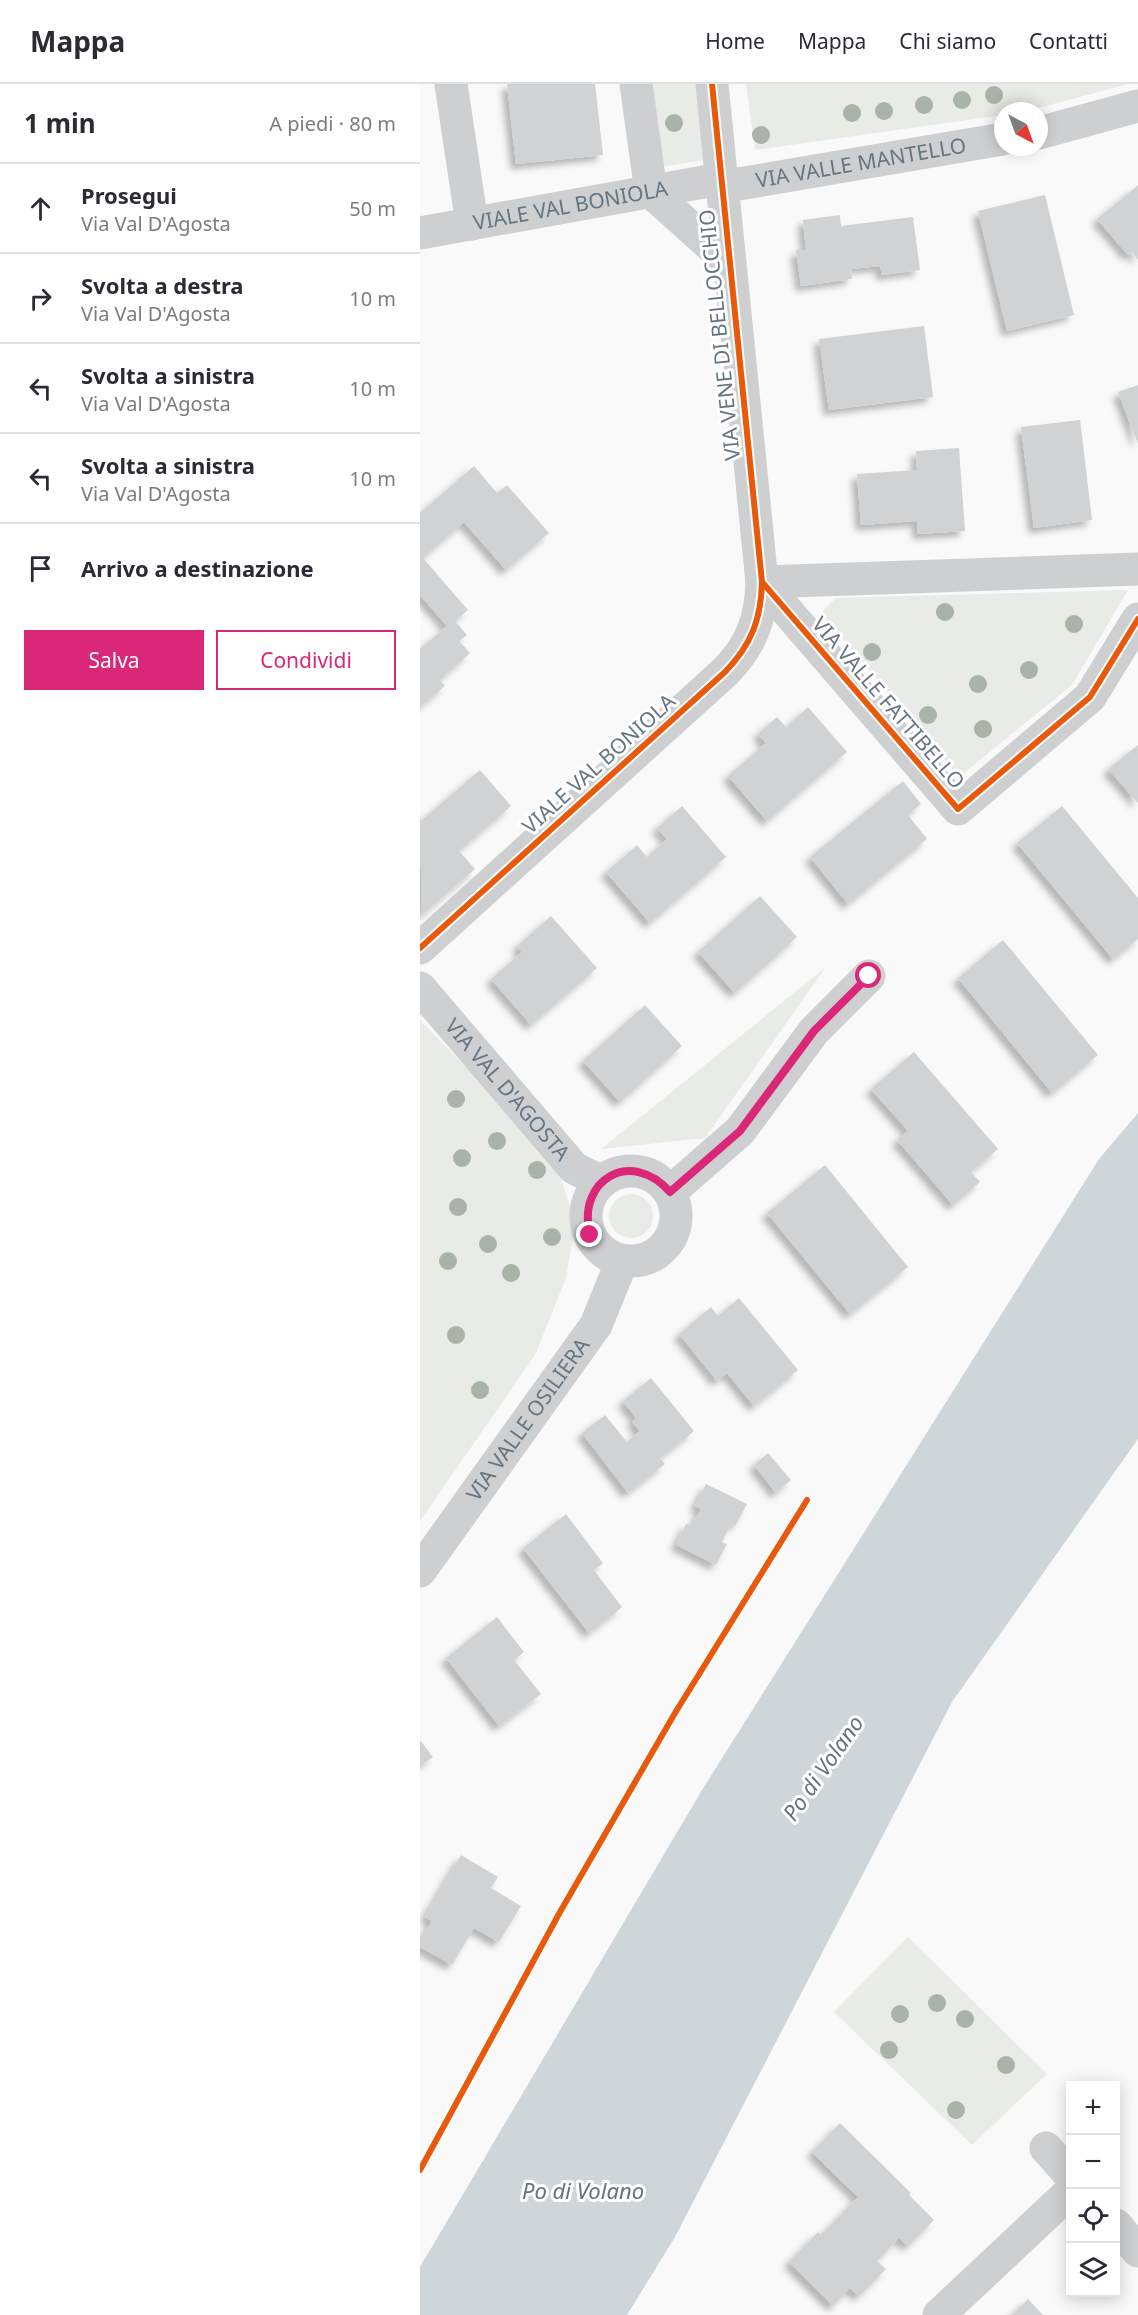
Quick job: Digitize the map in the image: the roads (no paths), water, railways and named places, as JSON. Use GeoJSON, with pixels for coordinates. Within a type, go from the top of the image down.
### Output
{"type":"FeatureCollection","features":[{"type":"Feature","properties":{"kind":"street"},"geometry":{"type":"LineString","coordinates":[[451,84],[472,224]]}},
{"type":"Feature","properties":{"kind":"street"},"geometry":{"type":"LineString","coordinates":[[636,84],[651,192]]}},
{"type":"Feature","properties":{"kind":"street","name":"VIA VENE DI BELLOCCHIO"},"geometry":{"type":"LineString","coordinates":[[712,84],[762,582]]}},
{"type":"Feature","properties":{"kind":"street"},"geometry":{"type":"LineString","coordinates":[[1048,131],[1138,106]]}},
{"type":"Feature","properties":{"kind":"street","name":"VIA VALLE MANTELLO"},"geometry":{"type":"LineString","coordinates":[[721,183],[994,140]]}},
{"type":"Feature","properties":{"kind":"street","name":"VIALE VAL BONIOLA"},"geometry":{"type":"LineString","coordinates":[[420,233],[651,192],[721,183]]}},
{"type":"Feature","properties":{"kind":"street","name":"VIA VENE DI BELLOCCHIO"},"geometry":{"type":"LineString","coordinates":[[651,192],[729,262]]}},
{"type":"Feature","properties":{"kind":"street"},"geometry":{"type":"LineString","coordinates":[[762,582],[1138,569]]}},
{"type":"Feature","properties":{"kind":"street","name":"VIALE VAL BONIOLA"},"geometry":{"type":"LineString","coordinates":[[420,948],[743,654],[756,629],[762,608],[762,582]]}},
{"type":"Feature","properties":{"kind":"street","name":"VIA VALLE FATTIBELLO"},"geometry":{"type":"LineString","coordinates":[[762,582],[958,808],[1090,697],[1138,619]]}},
{"type":"Feature","properties":{"kind":"street"},"geometry":{"type":"LineString","coordinates":[[670,1192],[740,1131],[814,1031],[869,976]]}},
{"type":"Feature","properties":{"kind":"street","name":"VIA VAL D'AGOSTA"},"geometry":{"type":"LineString","coordinates":[[420,988],[574,1168],[602,1182]]}},
{"type":"Feature","properties":{"kind":"street"},"geometry":{"type":"LineString","coordinates":[[630,1171],[653,1177],[670,1192],[676,1206],[677,1221],[668,1242],[652,1257],[637,1261],[622,1261],[609,1256],[597,1247],[586,1221],[587,1207],[592,1193],[602,1182],[615,1173],[630,1171]]}},
{"type":"Feature","properties":{"kind":"street","name":"VIA VALLE OSILIERA"},"geometry":{"type":"LineString","coordinates":[[420,1571],[596,1325],[622,1261]]}},
{"type":"Feature","properties":{"kind":"street"},"geometry":{"type":"LineString","coordinates":[[1046,2148],[1066,2170]]}},
{"type":"Feature","properties":{"kind":"street"},"geometry":{"type":"LineString","coordinates":[[939,2315],[1066,2197]]}},
{"type":"Feature","properties":{"kind":"street"},"geometry":{"type":"LineString","coordinates":[[1120,2230],[1138,2250]]}},
{"type":"Feature","properties":{"kind":"water","name":"Po di Volano"},"geometry":{"type":"Polygon","coordinates":[[[1138,1113],[1138,1439],[952,1702],[675,2237],[627,2315],[420,2315],[420,2267],[702,1790],[1099,1159],[1138,1113]]]}}]}
